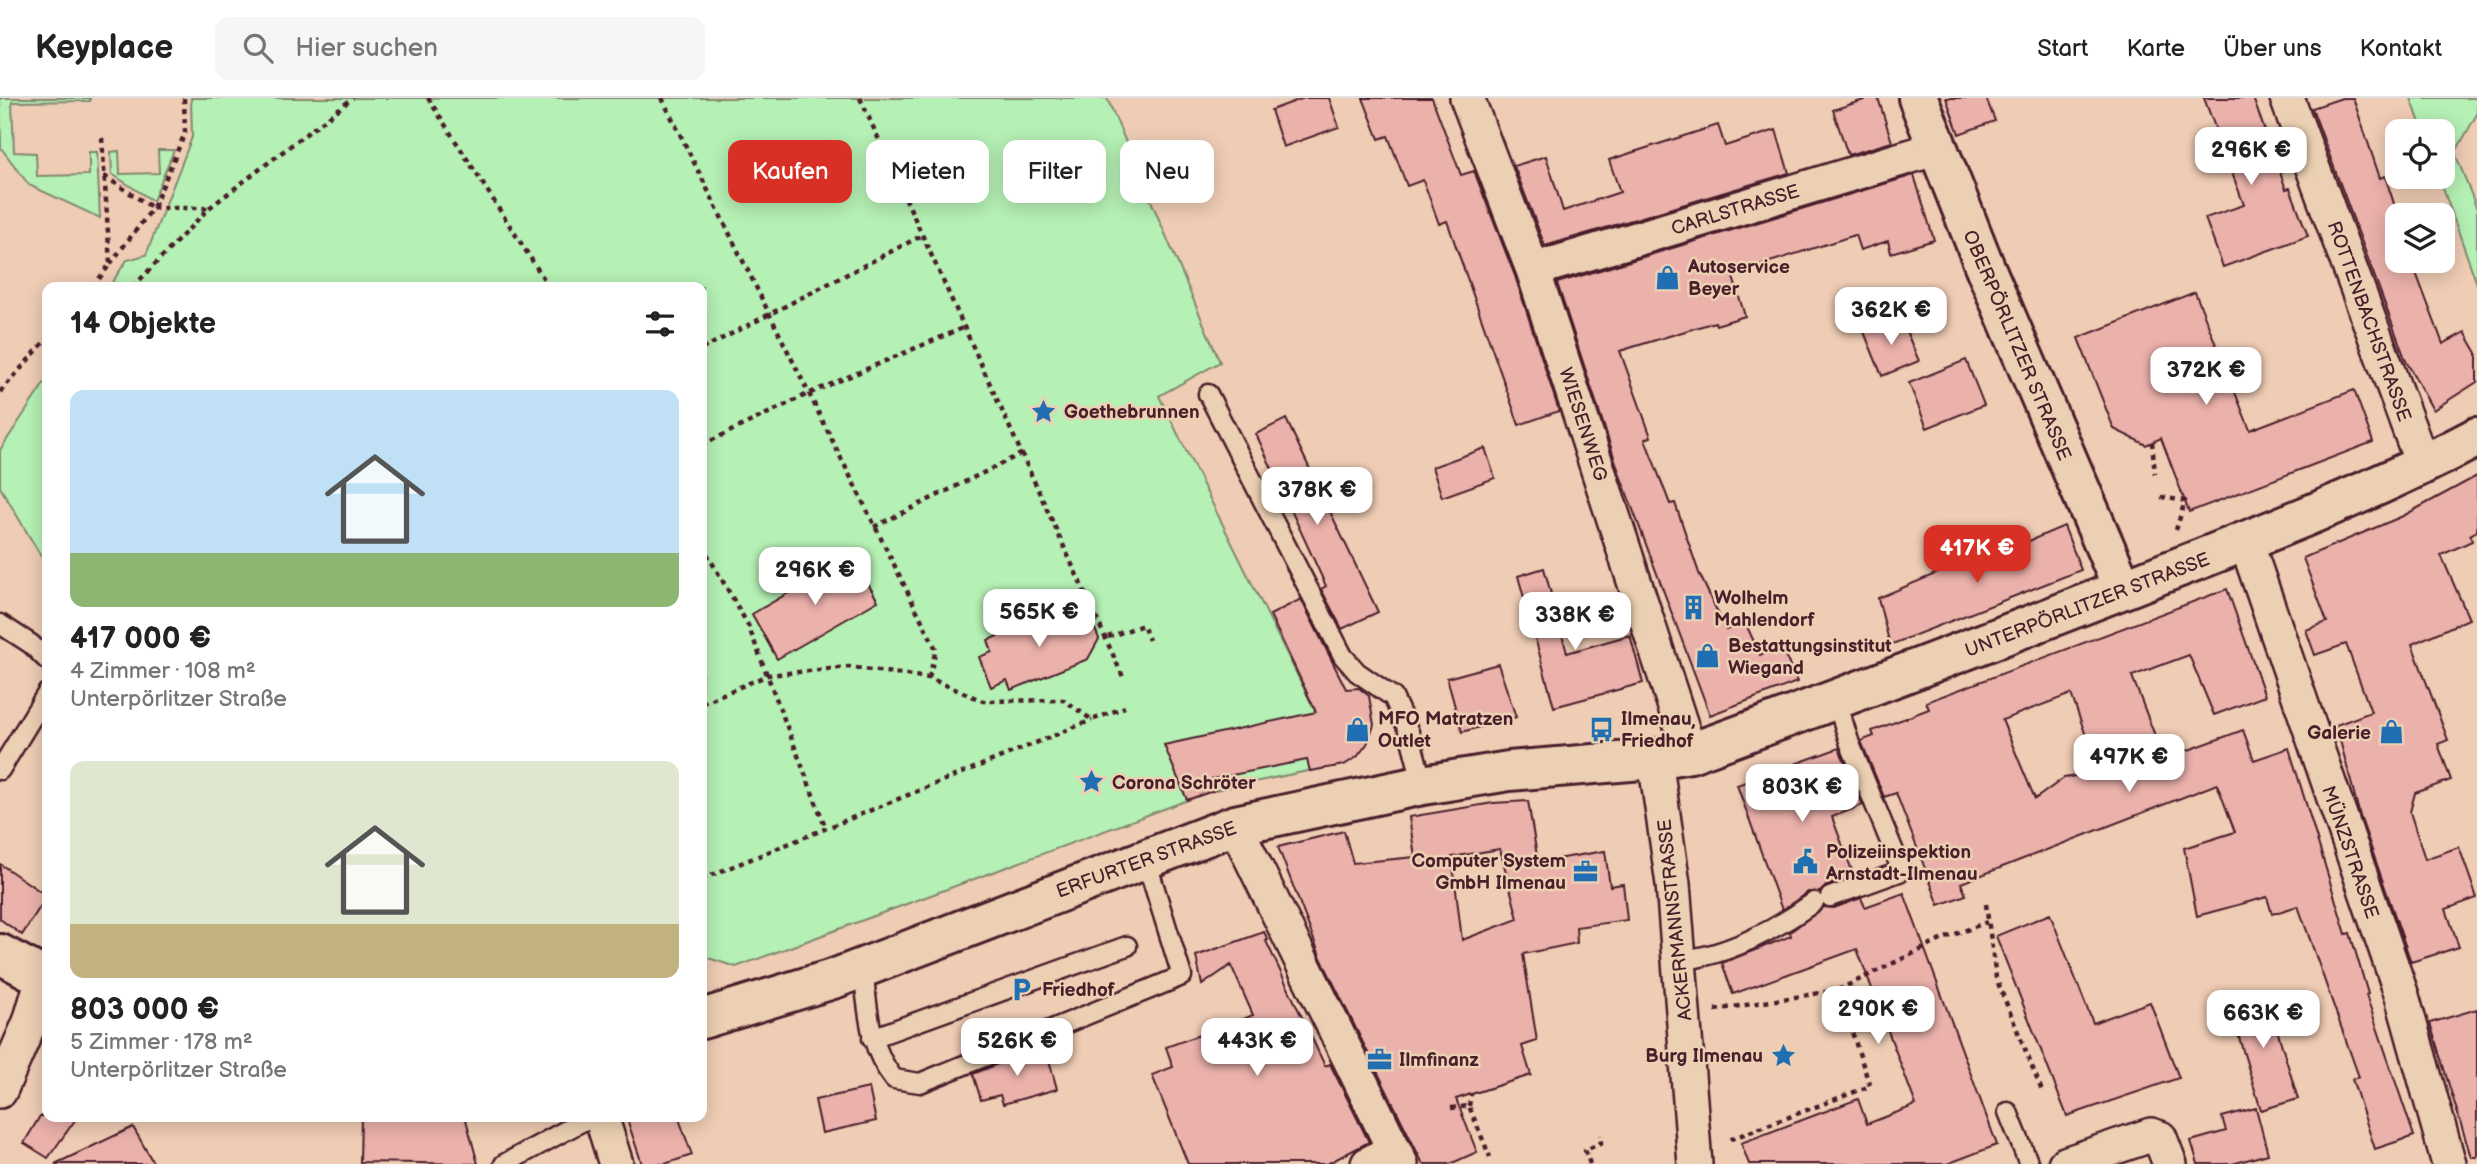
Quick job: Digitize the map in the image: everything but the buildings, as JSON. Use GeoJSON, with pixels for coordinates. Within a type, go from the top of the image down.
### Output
{"type":"FeatureCollection","features":[{"type":"Feature","properties":{"kind":"main road","name":"OBERPÖRLITZER STRASSE"},"geometry":{"type":"LineString","coordinates":[[1918,98],[1983,265],[2123,589]]}},
{"type":"Feature","properties":{"kind":"main road","name":"UNTERPÖRLITZER STRASSE"},"geometry":{"type":"LineString","coordinates":[[1673,756],[1836,700],[2246,542],[2423,466],[2477,437]]}},
{"type":"Feature","properties":{"kind":"main road","name":"ERFURTER STRASSE"},"geometry":{"type":"LineString","coordinates":[[707,1016],[863,968],[1145,857],[1235,825],[1423,785],[1508,771],[1673,756]]}},
{"type":"Feature","properties":{"kind":"main road"},"geometry":{"type":"LineString","coordinates":[[0,954],[42,976]]}},
{"type":"Feature","properties":{"kind":"street","name":"WIESENWEG"},"geometry":{"type":"LineString","coordinates":[[1467,98],[1533,270],[1673,756]]}},
{"type":"Feature","properties":{"kind":"street","name":"ROTTENBACHSTRASSE"},"geometry":{"type":"LineString","coordinates":[[2287,98],[2423,466]]}},
{"type":"Feature","properties":{"kind":"street","name":"CARLSTRASSE"},"geometry":{"type":"LineString","coordinates":[[1533,270],[1938,148]]}},
{"type":"Feature","properties":{"kind":"street","name":"MÜNZSTRASSE"},"geometry":{"type":"LineString","coordinates":[[2246,542],[2402,996],[2449,1164]]}},
{"type":"Feature","properties":{"kind":"street","name":"ACKERMANNSTRASSE"},"geometry":{"type":"LineString","coordinates":[[1673,756],[1673,884],[1695,1156]]}},
{"type":"Feature","properties":{"kind":"street"},"geometry":{"type":"LineString","coordinates":[[1235,825],[1387,1159]]}},
{"type":"Feature","properties":{"kind":"street"},"geometry":{"type":"LineString","coordinates":[[0,1091],[42,987]]}},
{"type":"Feature","properties":{"kind":"street"},"geometry":{"type":"LineString","coordinates":[[603,1122],[616,1164]]}},
{"type":"Feature","properties":{"kind":"street"},"geometry":{"type":"LineString","coordinates":[[2065,1164],[2151,1135],[2160,1138],[2170,1164]]}},
{"type":"Feature","properties":{"kind":"lane"},"geometry":{"type":"LineString","coordinates":[[1208,394],[1343,656],[1357,672],[1393,697],[1409,732],[1423,785]]}},
{"type":"Feature","properties":{"kind":"lane"},"geometry":{"type":"LineString","coordinates":[[0,624],[31,644],[42,655]]}},
{"type":"Feature","properties":{"kind":"lane"},"geometry":{"type":"LineString","coordinates":[[1679,960],[1696,959],[1779,928],[1822,900],[1902,871],[1850,744],[1836,700]]}},
{"type":"Feature","properties":{"kind":"lane"},"geometry":{"type":"LineString","coordinates":[[0,770],[42,701]]}},
{"type":"Feature","properties":{"kind":"lane"},"geometry":{"type":"LineString","coordinates":[[863,968],[872,1038],[880,1062],[894,1079],[920,1083],[1182,976],[1145,857]]}},
{"type":"Feature","properties":{"kind":"lane"},"geometry":{"type":"LineString","coordinates":[[872,1038],[1127,946]]}},
{"type":"Feature","properties":{"kind":"lane"},"geometry":{"type":"LineString","coordinates":[[2008,1112],[2029,1164]]}},
{"type":"Feature","properties":{"kind":"lane"},"geometry":{"type":"LineString","coordinates":[[505,1164],[581,1122]]}},
{"type":"Feature","properties":{"kind":"path"},"geometry":{"type":"LineString","coordinates":[[97,282],[153,208],[185,133],[184,98]]}},
{"type":"Feature","properties":{"kind":"path"},"geometry":{"type":"LineString","coordinates":[[138,282],[209,208],[353,98]]}},
{"type":"Feature","properties":{"kind":"path"},"geometry":{"type":"LineString","coordinates":[[428,98],[546,282]]}},
{"type":"Feature","properties":{"kind":"path"},"geometry":{"type":"LineString","coordinates":[[662,98],[936,649],[929,678]]}},
{"type":"Feature","properties":{"kind":"path"},"geometry":{"type":"LineString","coordinates":[[860,98],[1108,637],[1124,679]]}},
{"type":"Feature","properties":{"kind":"path"},"geometry":{"type":"LineString","coordinates":[[102,137],[110,264]]}},
{"type":"Feature","properties":{"kind":"path"},"geometry":{"type":"LineString","coordinates":[[104,176],[153,208],[209,208]]}},
{"type":"Feature","properties":{"kind":"path"},"geometry":{"type":"LineString","coordinates":[[707,347],[769,317],[923,235]]}},
{"type":"Feature","properties":{"kind":"path"},"geometry":{"type":"LineString","coordinates":[[707,443],[808,394],[965,327]]}},
{"type":"Feature","properties":{"kind":"path"},"geometry":{"type":"LineString","coordinates":[[0,392],[42,345]]}},
{"type":"Feature","properties":{"kind":"path"},"geometry":{"type":"LineString","coordinates":[[0,380],[6,385]]}},
{"type":"Feature","properties":{"kind":"path"},"geometry":{"type":"LineString","coordinates":[[2152,442],[2155,474]]}},
{"type":"Feature","properties":{"kind":"path"},"geometry":{"type":"LineString","coordinates":[[874,527],[1023,453]]}},
{"type":"Feature","properties":{"kind":"path"},"geometry":{"type":"LineString","coordinates":[[2161,497],[2185,501],[2172,542],[2180,567]]}},
{"type":"Feature","properties":{"kind":"path"},"geometry":{"type":"LineString","coordinates":[[707,554],[748,625],[825,827]]}},
{"type":"Feature","properties":{"kind":"path"},"geometry":{"type":"LineString","coordinates":[[1108,637],[1143,625],[1149,640]]}},
{"type":"Feature","properties":{"kind":"path"},"geometry":{"type":"LineString","coordinates":[[707,701],[768,675],[849,667],[929,678],[983,701],[1064,701],[1092,720]]}},
{"type":"Feature","properties":{"kind":"path"},"geometry":{"type":"LineString","coordinates":[[707,877],[1125,707]]}},
{"type":"Feature","properties":{"kind":"path"},"geometry":{"type":"LineString","coordinates":[[1986,904],[1996,978],[2042,1091]]}},
{"type":"Feature","properties":{"kind":"path"},"geometry":{"type":"LineString","coordinates":[[1683,1010],[1699,1012],[1838,990],[1943,939],[1987,922]]}},
{"type":"Feature","properties":{"kind":"path"},"geometry":{"type":"LineString","coordinates":[[1695,1156],[1712,1146],[1870,1086],[1838,990]]}},
{"type":"Feature","properties":{"kind":"path"},"geometry":{"type":"LineString","coordinates":[[1471,1094],[1469,1106],[1490,1157]]}},
{"type":"Feature","properties":{"kind":"path"},"geometry":{"type":"LineString","coordinates":[[1451,1108],[1469,1106]]}},
{"type":"Feature","properties":{"kind":"path"},"geometry":{"type":"LineString","coordinates":[[1590,1164],[1585,1150],[1601,1143],[1600,1135]]}},
{"type":"Feature","properties":{"kind":"green space"},"geometry":{"type":"Polygon","coordinates":[[[0,98],[90,98],[90,101],[12,102],[14,152],[36,153],[37,176],[89,175],[89,152],[97,152],[100,218],[29,185],[1,148],[0,98]]]}},
{"type":"Feature","properties":{"kind":"green space"},"geometry":{"type":"Polygon","coordinates":[[[191,98],[1107,98],[1125,140],[1120,140],[1120,203],[1152,203],[1220,362],[1159,396],[1320,721],[1332,766],[1215,790],[736,967],[707,958],[707,282],[112,282],[127,260],[146,255],[192,137],[191,98]]]}},
{"type":"Feature","properties":{"kind":"green space"},"geometry":{"type":"Polygon","coordinates":[[[2411,98],[2477,98],[2477,114],[2455,153],[2455,119],[2419,119],[2411,98]]]}},
{"type":"Feature","properties":{"kind":"green space"},"geometry":{"type":"Polygon","coordinates":[[[158,150],[174,150],[153,201],[112,174],[111,152],[119,151],[120,174],[159,173],[158,150]]]}},
{"type":"Feature","properties":{"kind":"green space"},"geometry":{"type":"Polygon","coordinates":[[[2455,153],[2477,209],[2477,284],[2455,222],[2455,203],[2448,203],[2443,189],[2455,189],[2455,153]]]}},
{"type":"Feature","properties":{"kind":"green space"},"geometry":{"type":"Polygon","coordinates":[[[42,387],[42,558],[0,487],[0,450],[42,387]]]}},
{"type":"Feature","properties":{"kind":"place","name":"Autoservice Beyer"},"geometry":{"type":"Point","coordinates":[1668,277]}},
{"type":"Feature","properties":{"kind":"place","name":"Goethebrunnen"},"geometry":{"type":"Point","coordinates":[1044,411]}},
{"type":"Feature","properties":{"kind":"place","name":"Wolhelm Mahlendorf"},"geometry":{"type":"Point","coordinates":[1694,608]}},
{"type":"Feature","properties":{"kind":"place","name":"Bestattungsinstitut Wiegand"},"geometry":{"type":"Point","coordinates":[1708,656]}},
{"type":"Feature","properties":{"kind":"place","name":"MFO Matratzen Outlet"},"geometry":{"type":"Point","coordinates":[1358,729]}},
{"type":"Feature","properties":{"kind":"place","name":"Ilmenau, Friedhof"},"geometry":{"type":"Point","coordinates":[1601,729]}},
{"type":"Feature","properties":{"kind":"place","name":"Galerie"},"geometry":{"type":"Point","coordinates":[2391,732]}},
{"type":"Feature","properties":{"kind":"place","name":"Corona Schröter"},"geometry":{"type":"Point","coordinates":[1092,782]}},
{"type":"Feature","properties":{"kind":"place","name":"Polizeiinspektion Arnstadt-Ilmenau"},"geometry":{"type":"Point","coordinates":[1806,862]}},
{"type":"Feature","properties":{"kind":"place","name":"Computer System GmbH Ilmenau"},"geometry":{"type":"Point","coordinates":[1586,871]}},
{"type":"Feature","properties":{"kind":"place","name":"Friedhof"},"geometry":{"type":"Point","coordinates":[1022,989]}},
{"type":"Feature","properties":{"kind":"place","name":"Burg Ilmenau"},"geometry":{"type":"Point","coordinates":[1783,1055]}},
{"type":"Feature","properties":{"kind":"place","name":"Ilmfinanz"},"geometry":{"type":"Point","coordinates":[1379,1059]}}]}
